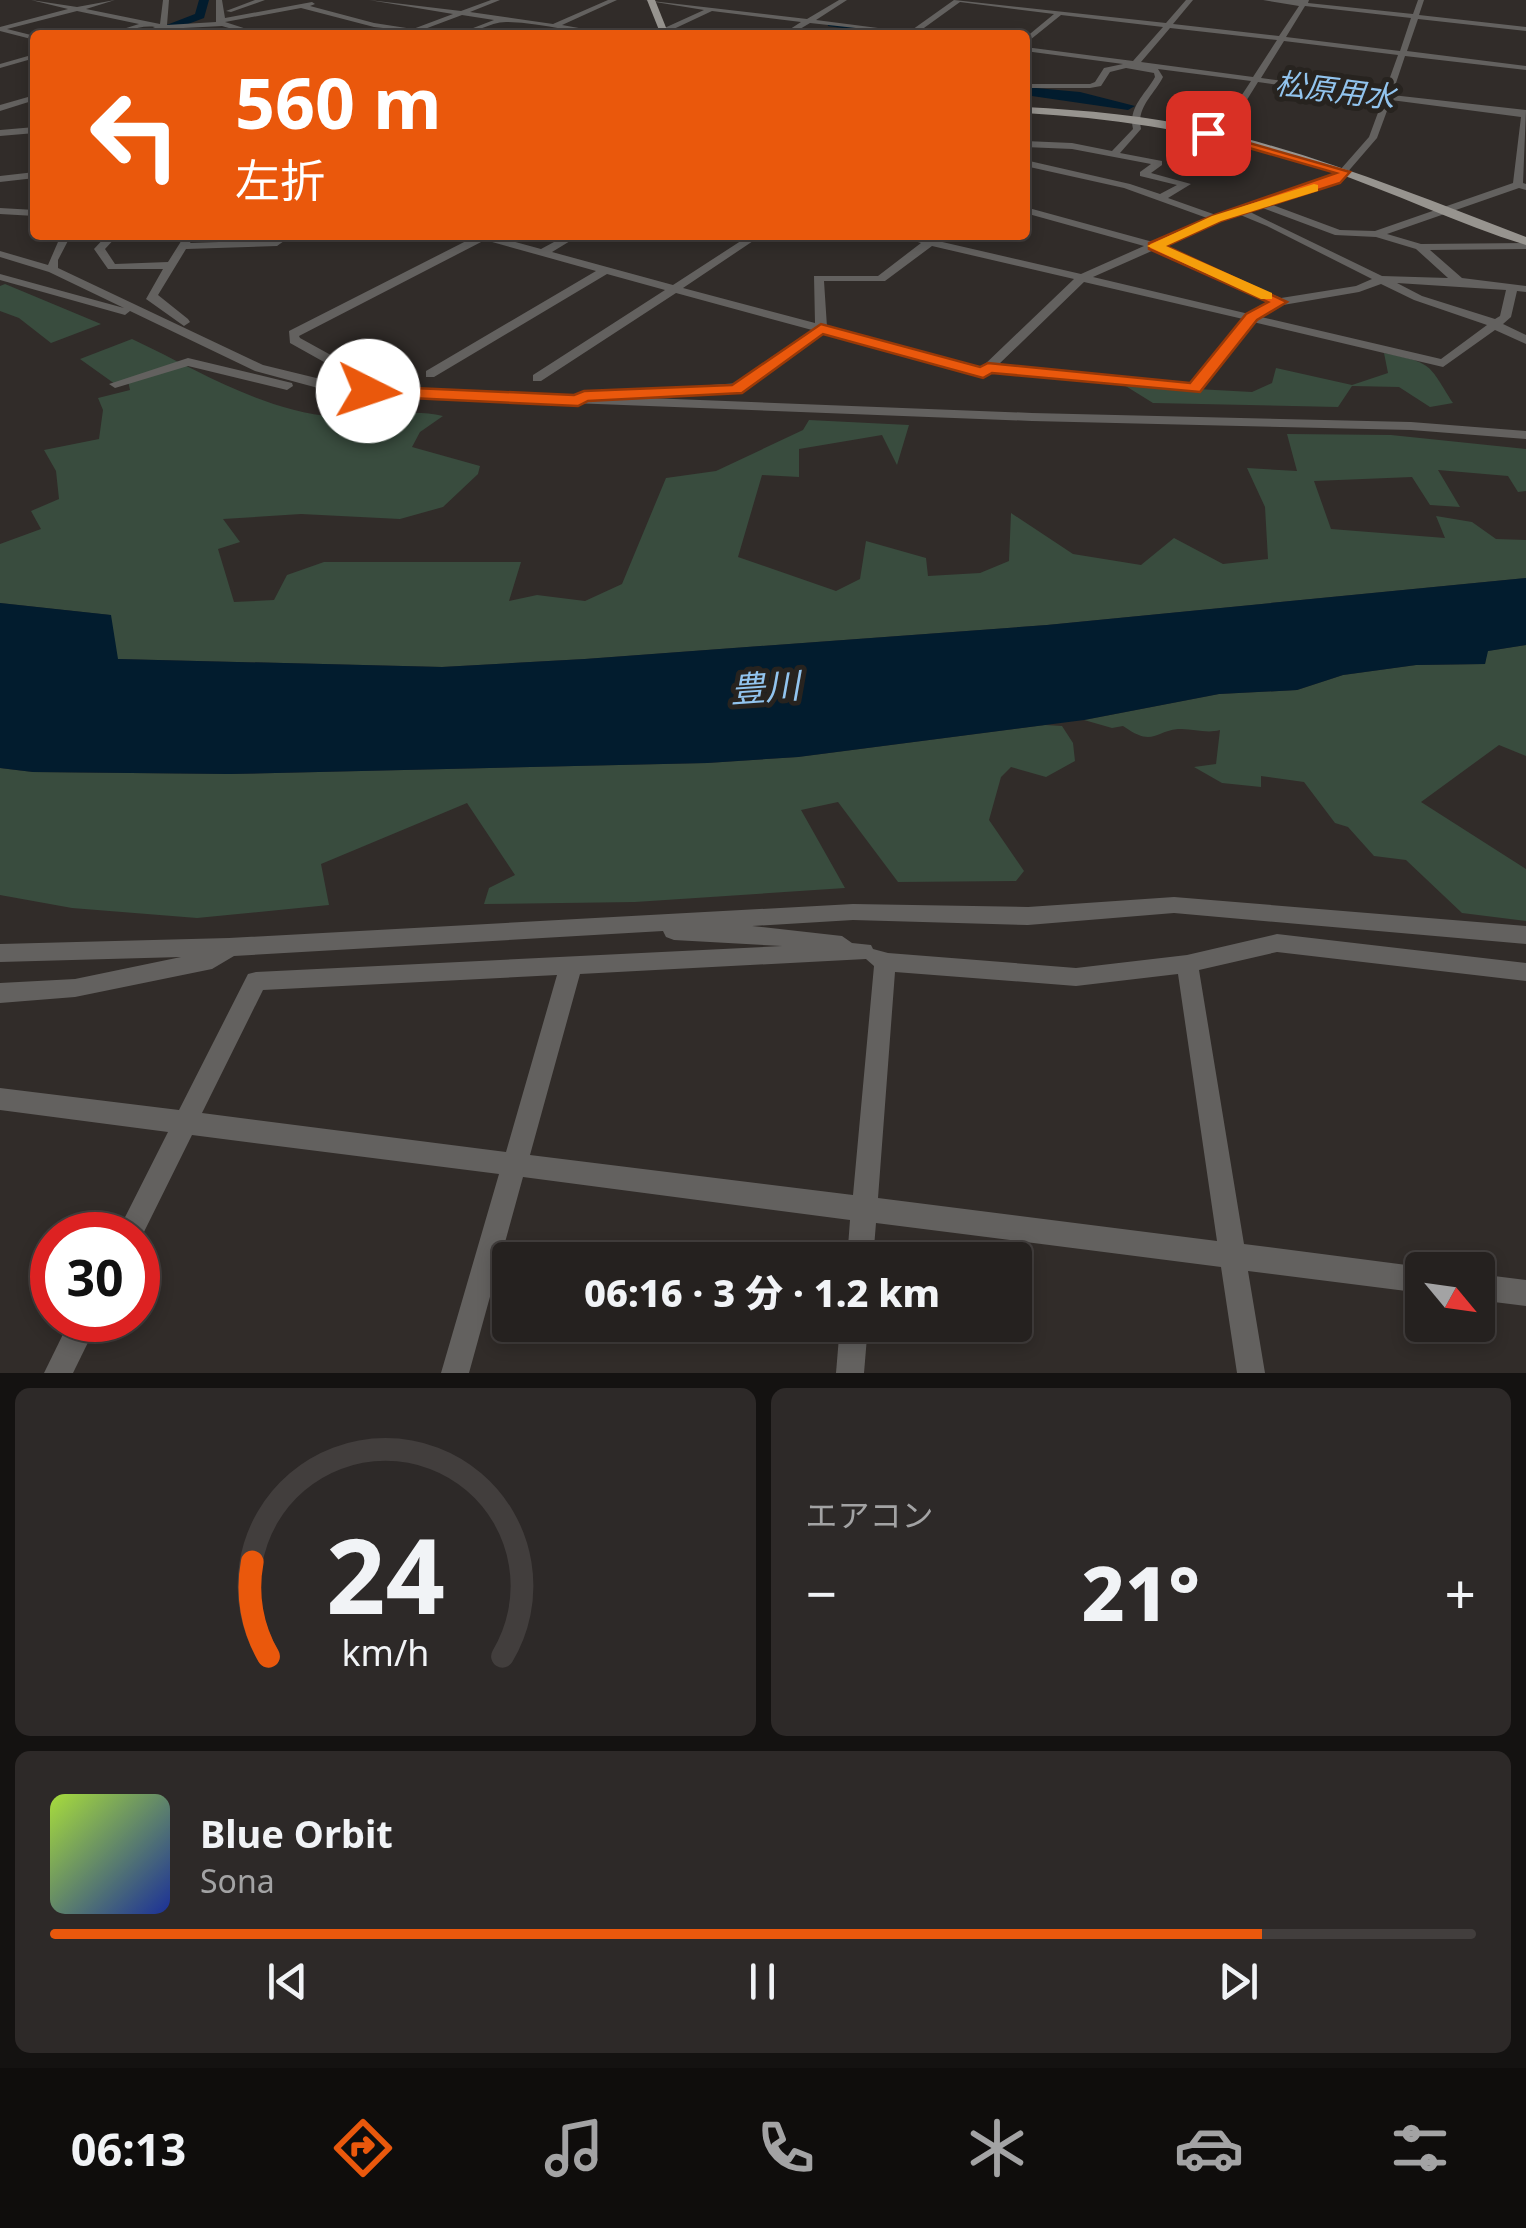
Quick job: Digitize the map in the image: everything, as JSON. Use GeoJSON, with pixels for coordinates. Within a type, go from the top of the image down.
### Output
{"type":"FeatureCollection","features":[{"type":"Feature","properties":{"kind":"main road"},"geometry":{"type":"LineString","coordinates":[[649,0],[662,30]]}},
{"type":"Feature","properties":{"kind":"main road"},"geometry":{"type":"LineString","coordinates":[[1030,110],[1133,119],[1208,133],[1344,172],[1526,243]]}},
{"type":"Feature","properties":{"kind":"street"},"geometry":{"type":"LineString","coordinates":[[34,0],[164,27],[304,7],[325,0]]}},
{"type":"Feature","properties":{"kind":"street"},"geometry":{"type":"LineString","coordinates":[[0,30],[112,0]]}},
{"type":"Feature","properties":{"kind":"street"},"geometry":{"type":"LineString","coordinates":[[164,27],[166,0]]}},
{"type":"Feature","properties":{"kind":"street"},"geometry":{"type":"LineString","coordinates":[[219,0],[220,19]]}},
{"type":"Feature","properties":{"kind":"street"},"geometry":{"type":"LineString","coordinates":[[220,19],[262,0]]}},
{"type":"Feature","properties":{"kind":"street"},"geometry":{"type":"LineString","coordinates":[[376,0],[551,30]]}},
{"type":"Feature","properties":{"kind":"street"},"geometry":{"type":"LineString","coordinates":[[415,30],[497,0]]}},
{"type":"Feature","properties":{"kind":"street"},"geometry":{"type":"LineString","coordinates":[[557,30],[614,0]]}},
{"type":"Feature","properties":{"kind":"street"},"geometry":{"type":"LineString","coordinates":[[649,0],[871,30]]}},
{"type":"Feature","properties":{"kind":"street"},"geometry":{"type":"LineString","coordinates":[[672,30],[728,0]]}},
{"type":"Feature","properties":{"kind":"street"},"geometry":{"type":"LineString","coordinates":[[793,30],[844,0]]}},
{"type":"Feature","properties":{"kind":"street"},"geometry":{"type":"LineString","coordinates":[[918,30],[958,0],[1526,68]]}},
{"type":"Feature","properties":{"kind":"street"},"geometry":{"type":"LineString","coordinates":[[1134,65],[1190,0]]}},
{"type":"Feature","properties":{"kind":"street"},"geometry":{"type":"LineString","coordinates":[[1266,0],[1526,28]]}},
{"type":"Feature","properties":{"kind":"street"},"geometry":{"type":"LineString","coordinates":[[495,240],[983,373],[1082,278],[1216,218],[1336,180],[1373,138],[1421,0]]}},
{"type":"Feature","properties":{"kind":"street"},"geometry":{"type":"LineString","coordinates":[[1208,133],[1237,109],[1304,2]]}},
{"type":"Feature","properties":{"kind":"street"},"geometry":{"type":"LineString","coordinates":[[1082,5],[1092,16]]}},
{"type":"Feature","properties":{"kind":"street"},"geometry":{"type":"LineString","coordinates":[[304,7],[409,30]]}},
{"type":"Feature","properties":{"kind":"street"},"geometry":{"type":"LineString","coordinates":[[405,13],[421,8]]}},
{"type":"Feature","properties":{"kind":"street"},"geometry":{"type":"LineString","coordinates":[[1030,41],[1060,12]]}},
{"type":"Feature","properties":{"kind":"street"},"geometry":{"type":"LineString","coordinates":[[220,19],[248,30]]}},
{"type":"Feature","properties":{"kind":"street"},"geometry":{"type":"LineString","coordinates":[[472,30],[502,19]]}},
{"type":"Feature","properties":{"kind":"street"},"geometry":{"type":"LineString","coordinates":[[370,30],[388,23]]}},
{"type":"Feature","properties":{"kind":"street"},"geometry":{"type":"LineString","coordinates":[[126,30],[148,24]]}},
{"type":"Feature","properties":{"kind":"street"},"geometry":{"type":"LineString","coordinates":[[155,30],[164,27]]}},
{"type":"Feature","properties":{"kind":"street"},"geometry":{"type":"LineString","coordinates":[[0,30],[30,37]]}},
{"type":"Feature","properties":{"kind":"street"},"geometry":{"type":"LineString","coordinates":[[1030,47],[1153,69],[1159,77],[1154,92],[1136,107],[1136,132],[1115,153]]}},
{"type":"Feature","properties":{"kind":"street"},"geometry":{"type":"LineString","coordinates":[[0,66],[30,57]]}},
{"type":"Feature","properties":{"kind":"street"},"geometry":{"type":"LineString","coordinates":[[1030,86],[1090,86],[1098,84],[1107,70],[1134,65],[1526,115],[1522,186],[1376,234]]}},
{"type":"Feature","properties":{"kind":"street"},"geometry":{"type":"LineString","coordinates":[[0,108],[30,99]]}},
{"type":"Feature","properties":{"kind":"street"},"geometry":{"type":"LineString","coordinates":[[0,125],[20,131]]}},
{"type":"Feature","properties":{"kind":"street"},"geometry":{"type":"LineString","coordinates":[[0,133],[30,130]]}},
{"type":"Feature","properties":{"kind":"street"},"geometry":{"type":"LineString","coordinates":[[1030,145],[1115,153],[1160,163],[1143,174],[1186,184],[1162,197]]}},
{"type":"Feature","properties":{"kind":"street"},"geometry":{"type":"LineString","coordinates":[[1030,173],[1060,148]]}},
{"type":"Feature","properties":{"kind":"street"},"geometry":{"type":"LineString","coordinates":[[1079,173],[1100,160],[1100,151]]}},
{"type":"Feature","properties":{"kind":"street"},"geometry":{"type":"LineString","coordinates":[[1030,164],[1162,197],[1216,218]]}},
{"type":"Feature","properties":{"kind":"street"},"geometry":{"type":"LineString","coordinates":[[0,179],[30,176]]}},
{"type":"Feature","properties":{"kind":"street"},"geometry":{"type":"LineString","coordinates":[[1175,192],[1236,212],[1418,298],[1493,323],[1526,340]]}},
{"type":"Feature","properties":{"kind":"street"},"geometry":{"type":"LineString","coordinates":[[1260,203],[1334,230],[1376,234],[1420,247],[1526,243]]}},
{"type":"Feature","properties":{"kind":"street"},"geometry":{"type":"LineString","coordinates":[[1030,211],[1154,246],[1280,302]]}},
{"type":"Feature","properties":{"kind":"street"},"geometry":{"type":"LineString","coordinates":[[0,212],[30,213]]}},
{"type":"Feature","properties":{"kind":"street"},"geometry":{"type":"LineString","coordinates":[[1299,240],[1334,230]]}},
{"type":"Feature","properties":{"kind":"street"},"geometry":{"type":"LineString","coordinates":[[53,270],[53,260],[63,240]]}},
{"type":"Feature","properties":{"kind":"street"},"geometry":{"type":"LineString","coordinates":[[108,240],[98,249],[112,266],[171,265]]}},
{"type":"Feature","properties":{"kind":"street"},"geometry":{"type":"LineString","coordinates":[[203,342],[192,327],[152,299],[186,241],[280,240]]}},
{"type":"Feature","properties":{"kind":"street"},"geometry":{"type":"LineString","coordinates":[[0,254],[53,270],[278,374],[345,388],[358,379],[354,373],[311,352],[294,340],[293,334],[472,240]]}},
{"type":"Feature","properties":{"kind":"street"},"geometry":{"type":"LineString","coordinates":[[542,253],[567,240]]}},
{"type":"Feature","properties":{"kind":"street"},"geometry":{"type":"LineString","coordinates":[[537,378],[749,240]]}},
{"type":"Feature","properties":{"kind":"street"},"geometry":{"type":"LineString","coordinates":[[821,329],[818,278],[881,280],[931,240]]}},
{"type":"Feature","properties":{"kind":"street"},"geometry":{"type":"LineString","coordinates":[[941,240],[1082,278],[1251,317],[1443,363],[1505,317],[1519,289],[1458,281],[1379,280],[1359,288],[1280,302],[1251,317],[1194,388],[988,368]]}},
{"type":"Feature","properties":{"kind":"street"},"geometry":{"type":"LineString","coordinates":[[1420,247],[1458,281]]}},
{"type":"Feature","properties":{"kind":"street"},"geometry":{"type":"LineString","coordinates":[[430,374],[606,270]]}},
{"type":"Feature","properties":{"kind":"street"},"geometry":{"type":"LineString","coordinates":[[0,277],[158,320]]}},
{"type":"Feature","properties":{"kind":"street"},"geometry":{"type":"LineString","coordinates":[[578,401],[584,396],[736,390],[821,329]]}},
{"type":"Feature","properties":{"kind":"street"},"geometry":{"type":"LineString","coordinates":[[115,384],[188,362],[265,383],[310,389],[1411,426],[1526,435]]}},
{"type":"Feature","properties":{"kind":"street"},"geometry":{"type":"LineString","coordinates":[[0,953],[229,947],[853,912],[1028,916],[1174,905],[1526,935]]}},
{"type":"Feature","properties":{"kind":"street"},"geometry":{"type":"LineString","coordinates":[[630,963],[836,922],[853,912]]}},
{"type":"Feature","properties":{"kind":"street"},"geometry":{"type":"LineString","coordinates":[[648,923],[678,932],[833,943],[885,962],[1076,976],[1187,964],[1277,943],[1526,972]]}},
{"type":"Feature","properties":{"kind":"street"},"geometry":{"type":"LineString","coordinates":[[0,993],[76,988],[212,960],[229,947]]}},
{"type":"Feature","properties":{"kind":"street"},"geometry":{"type":"LineString","coordinates":[[141,1212],[256,982],[863,952]]}},
{"type":"Feature","properties":{"kind":"street"},"geometry":{"type":"LineString","coordinates":[[861,1242],[885,962]]}},
{"type":"Feature","properties":{"kind":"street"},"geometry":{"type":"LineString","coordinates":[[1187,964],[1250,1373]]}},
{"type":"Feature","properties":{"kind":"street"},"geometry":{"type":"LineString","coordinates":[[455,1373],[571,966]]}},
{"type":"Feature","properties":{"kind":"street"},"geometry":{"type":"LineString","coordinates":[[0,1099],[1405,1278]]}},
{"type":"Feature","properties":{"kind":"street"},"geometry":{"type":"LineString","coordinates":[[1495,1289],[1526,1293]]}},
{"type":"Feature","properties":{"kind":"street"},"geometry":{"type":"LineString","coordinates":[[58,1373],[74,1342]]}},
{"type":"Feature","properties":{"kind":"street"},"geometry":{"type":"LineString","coordinates":[[850,1373],[853,1342]]}},
{"type":"Feature","properties":{"kind":"green space"},"geometry":{"type":"Polygon","coordinates":[[[5,284],[101,324],[51,343],[19,318],[0,311],[0,286],[5,284]]]}},
{"type":"Feature","properties":{"kind":"green space"},"geometry":{"type":"Polygon","coordinates":[[[132,339],[230,387],[307,413],[335,417],[416,413],[443,416],[420,432],[412,447],[480,466],[478,474],[443,507],[400,519],[301,514],[223,519],[240,542],[218,549],[234,602],[274,600],[287,575],[324,562],[521,562],[509,601],[537,595],[585,601],[622,584],[666,478],[716,471],[803,430],[809,420],[909,425],[897,465],[882,435],[799,449],[799,477],[762,475],[738,557],[836,591],[860,579],[866,541],[926,558],[928,576],[980,573],[1009,561],[1011,513],[1073,554],[1141,565],[1174,538],[1223,564],[1268,559],[1265,507],[1247,468],[1297,471],[1287,434],[1391,435],[1526,449],[1526,491],[1518,492],[1508,476],[1438,470],[1460,507],[1430,505],[1412,477],[1314,481],[1331,529],[1445,538],[1436,516],[1472,522],[1496,539],[1526,540],[1526,578],[1047,625],[585,659],[442,667],[117,659],[110,615],[0,603],[0,544],[41,529],[31,511],[59,499],[56,471],[44,450],[99,439],[103,410],[98,398],[130,390],[128,381],[115,384],[80,359],[132,339]]]}},
{"type":"Feature","properties":{"kind":"green space"},"geometry":{"type":"Polygon","coordinates":[[[1384,353],[1428,367],[1453,403],[1430,407],[1399,387],[1352,386],[1338,407],[1153,403],[1124,385],[1252,392],[1272,383],[1276,368],[1352,385],[1388,373],[1384,353]]]}},
{"type":"Feature","properties":{"kind":"green space"},"geometry":{"type":"Polygon","coordinates":[[[1526,645],[1526,756],[1499,745],[1421,802],[1526,869],[1526,921],[1462,913],[1406,860],[1374,856],[1348,827],[1335,823],[1304,782],[1261,776],[1261,787],[1222,783],[1194,767],[1216,764],[1220,730],[1178,729],[1147,737],[1123,726],[1112,728],[1084,720],[1219,694],[1297,690],[1343,675],[1416,665],[1485,664],[1487,651],[1526,645]]]}},
{"type":"Feature","properties":{"kind":"green space"},"geometry":{"type":"Polygon","coordinates":[[[1062,726],[1073,743],[1075,761],[1046,777],[1011,767],[1001,777],[989,820],[1024,871],[1016,881],[898,882],[838,802],[801,810],[845,888],[635,902],[484,904],[489,888],[515,875],[467,803],[321,864],[329,905],[197,918],[72,908],[0,895],[0,768],[33,772],[229,774],[707,763],[798,757],[1062,726]]]}},
{"type":"Feature","properties":{"kind":"water","name":"豊川"},"geometry":{"type":"Polygon","coordinates":[[[1526,578],[1526,645],[1488,651],[1485,664],[1416,665],[1343,675],[1297,690],[1219,694],[1084,720],[798,757],[707,763],[229,774],[33,772],[0,768],[0,603],[111,615],[118,659],[442,667],[1047,625],[1526,578]]]}},
{"type":"Feature","properties":{"kind":"waterway"},"geometry":{"type":"LineString","coordinates":[[167,30],[200,16],[204,0]]}},
{"type":"Feature","properties":{"kind":"waterway","name":"松原用水"},"geometry":{"type":"LineString","coordinates":[[829,25],[868,30]]}},
{"type":"Feature","properties":{"kind":"waterway"},"geometry":{"type":"LineString","coordinates":[[1030,91],[1128,106]]}},
{"type":"Feature","properties":{"kind":"slow traffic"},"geometry":{"type":"LineString","coordinates":[[1267,296],[1154,246],[1216,218],[1314,188]]}},
{"type":"Feature","properties":{"kind":"route"},"geometry":{"type":"LineString","coordinates":[[368,391],[578,401],[584,396],[736,390],[821,329],[983,373],[988,368],[1194,388],[1251,317],[1280,302],[1154,246],[1216,218],[1336,180],[1344,172],[1208,133]]}}]}
